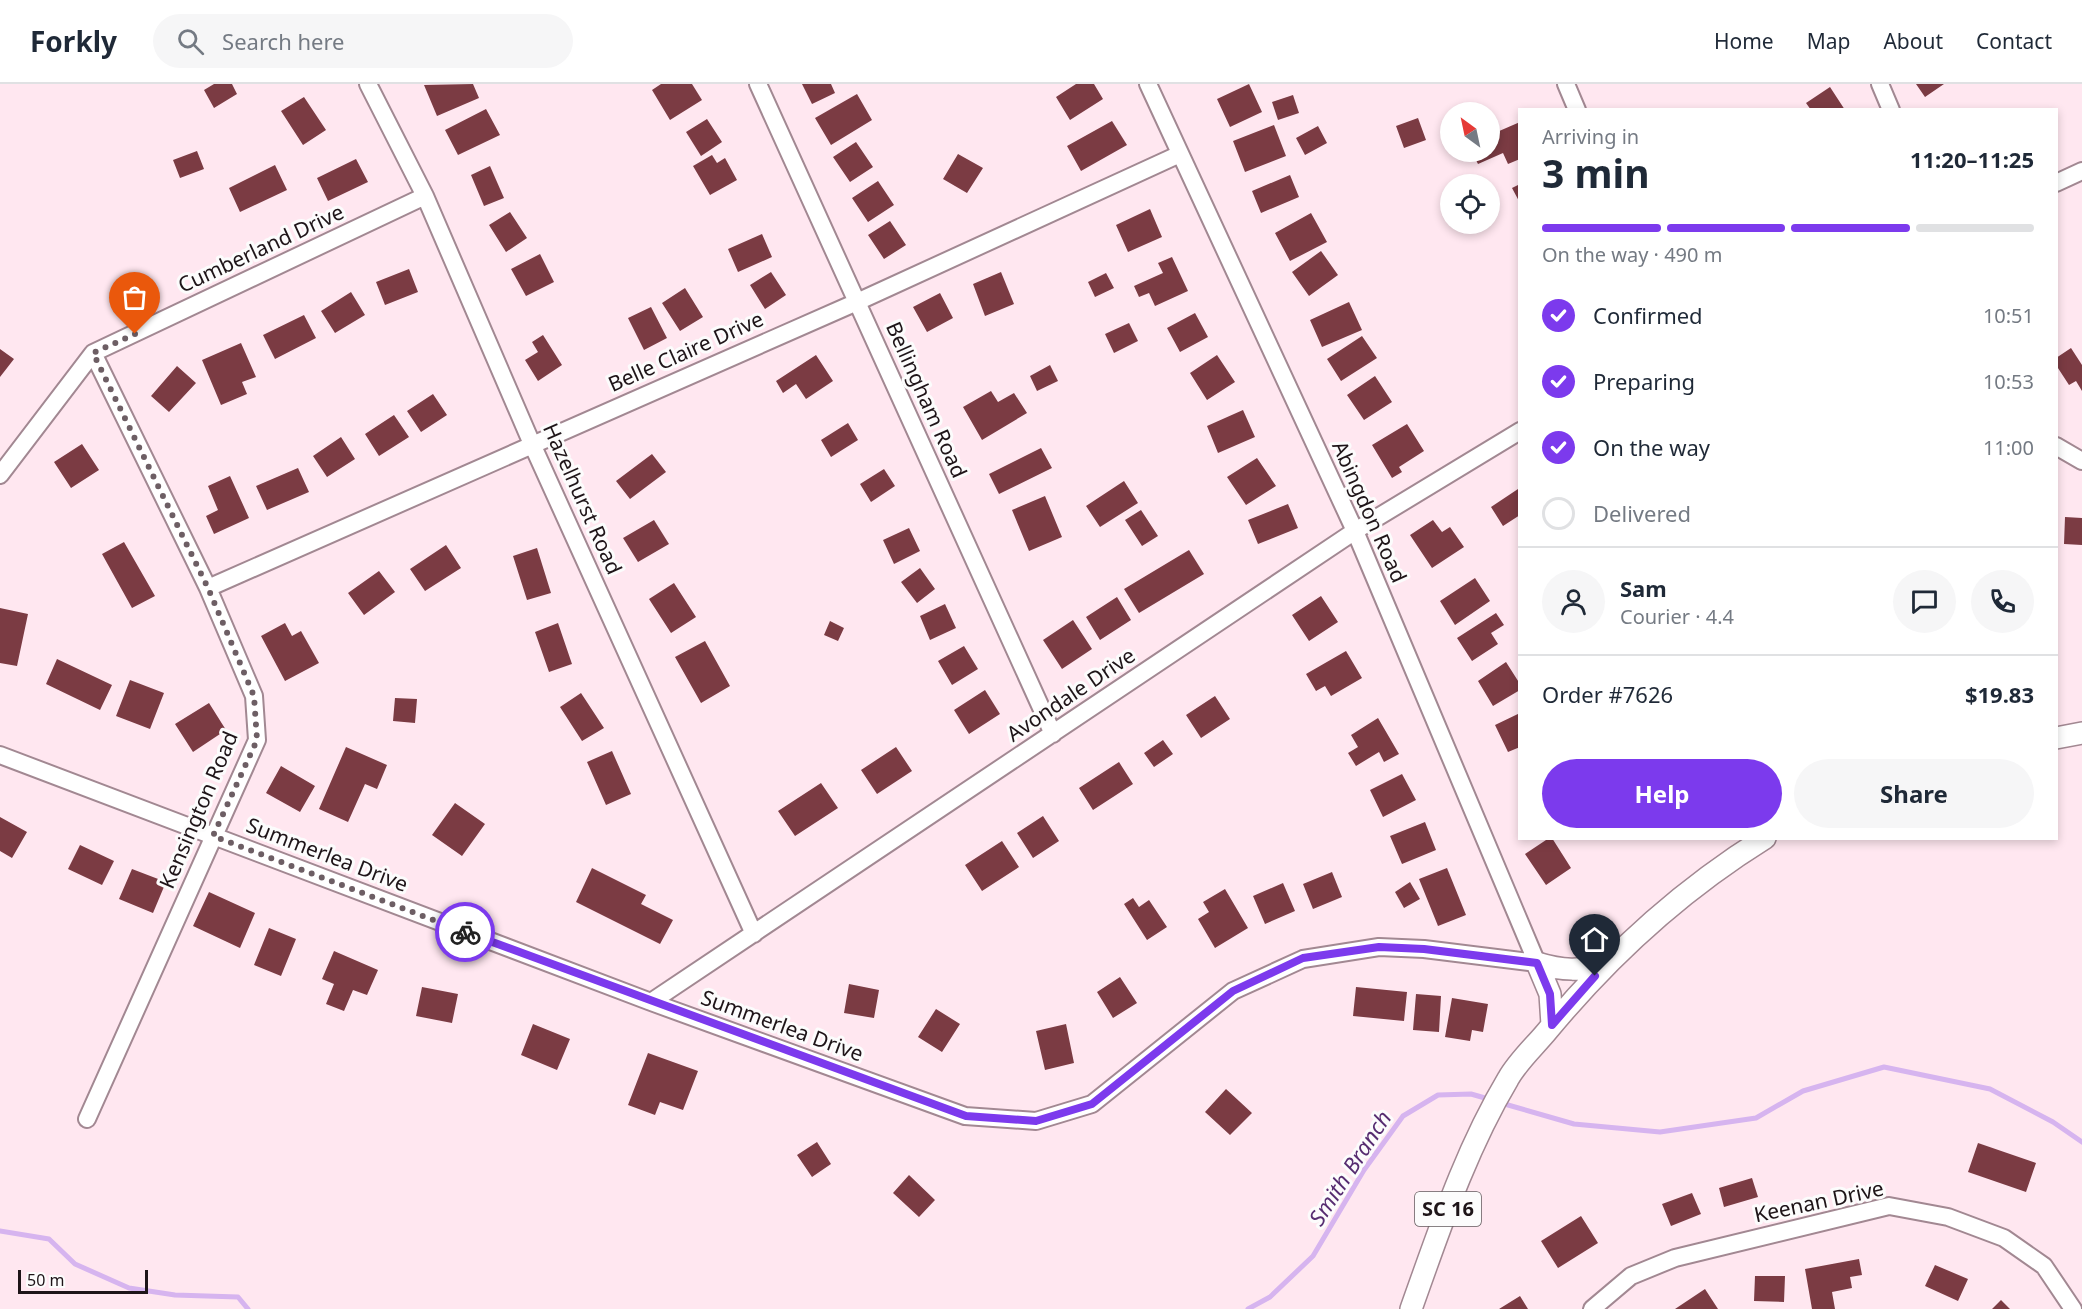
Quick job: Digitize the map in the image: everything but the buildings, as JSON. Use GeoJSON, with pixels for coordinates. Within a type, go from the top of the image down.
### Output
{"type":"FeatureCollection","features":[{"type":"Feature","properties":{"kind":"main road"},"geometry":{"type":"LineString","coordinates":[[2058,738],[2082,733]]}},
{"type":"Feature","properties":{"kind":"main road","name":"SC 16"},"geometry":{"type":"LineString","coordinates":[[1411,1309],[1460,1174],[1509,1077],[1606,964],[1681,898],[1762,840]]}},
{"type":"Feature","properties":{"kind":"main road"},"geometry":{"type":"LineString","coordinates":[[1537,963],[1558,970],[1579,971],[1606,964]]}},
{"type":"Feature","properties":{"kind":"main road"},"geometry":{"type":"LineString","coordinates":[[1537,963],[1550,994],[1552,1025]]}},
{"type":"Feature","properties":{"kind":"street","name":"Hazelhurst Road"},"geometry":{"type":"LineString","coordinates":[[368,84],[425,196],[532,444],[754,934]]}},
{"type":"Feature","properties":{"kind":"street","name":"Bellingham Road"},"geometry":{"type":"LineString","coordinates":[[758,84],[1053,734]]}},
{"type":"Feature","properties":{"kind":"street","name":"Abingdon Road"},"geometry":{"type":"LineString","coordinates":[[1148,84],[1355,531],[1537,963]]}},
{"type":"Feature","properties":{"kind":"street"},"geometry":{"type":"LineString","coordinates":[[1566,84],[1576,108]]}},
{"type":"Feature","properties":{"kind":"street"},"geometry":{"type":"LineString","coordinates":[[1880,84],[1891,108]]}},
{"type":"Feature","properties":{"kind":"street","name":"Belle Claire Drive"},"geometry":{"type":"LineString","coordinates":[[208,588],[857,302],[1180,154]]}},
{"type":"Feature","properties":{"kind":"street"},"geometry":{"type":"LineString","coordinates":[[2058,182],[2082,171]]}},
{"type":"Feature","properties":{"kind":"street","name":"Cumberland Drive"},"geometry":{"type":"LineString","coordinates":[[0,475],[93,353],[425,196]]}},
{"type":"Feature","properties":{"kind":"street","name":"Kensington Road"},"geometry":{"type":"LineString","coordinates":[[87,1119],[257,740],[254,696],[208,588],[93,353]]}},
{"type":"Feature","properties":{"kind":"street","name":"Avondale Drive"},"geometry":{"type":"LineString","coordinates":[[651,1002],[1355,531],[1518,432]]}},
{"type":"Feature","properties":{"kind":"street"},"geometry":{"type":"LineString","coordinates":[[2058,447],[2082,461]]}},
{"type":"Feature","properties":{"kind":"street","name":"Summerlea Drive"},"geometry":{"type":"LineString","coordinates":[[0,755],[651,1002],[966,1116],[1036,1121],[1092,1104],[1233,991],[1303,958],[1379,947],[1424,949],[1537,963]]}},
{"type":"Feature","properties":{"kind":"street","name":"Keenan Drive"},"geometry":{"type":"LineString","coordinates":[[1592,1309],[1631,1276],[1675,1258],[1890,1206],[1948,1216],[2004,1238],[2044,1266],[2073,1309]]}},
{"type":"Feature","properties":{"kind":"waterway","name":"Smith Branch"},"geometry":{"type":"LineString","coordinates":[[1501,1103],[1574,1124],[1660,1132],[1756,1118],[1803,1091],[1884,1067],[1990,1089],[2053,1122],[2082,1142]]}},
{"type":"Feature","properties":{"kind":"waterway","name":"Smith Branch"},"geometry":{"type":"LineString","coordinates":[[1248,1309],[1270,1297],[1313,1256],[1364,1170],[1403,1116],[1438,1095],[1471,1094],[1492,1100]]}},
{"type":"Feature","properties":{"kind":"waterway","name":"Smith Branch"},"geometry":{"type":"LineString","coordinates":[[0,1231],[49,1239],[75,1264],[129,1288],[175,1295],[238,1297],[248,1309]]}},
{"type":"Feature","properties":{"kind":"way so far"},"geometry":{"type":"LineString","coordinates":[[135,334],[93,353],[208,588],[254,696],[257,740],[213,836],[465,932]]}},
{"type":"Feature","properties":{"kind":"route"},"geometry":{"type":"LineString","coordinates":[[465,932],[966,1116],[1036,1121],[1092,1104],[1233,991],[1303,958],[1379,947],[1424,949],[1537,963],[1550,994],[1552,1025],[1595,976]]}}]}
